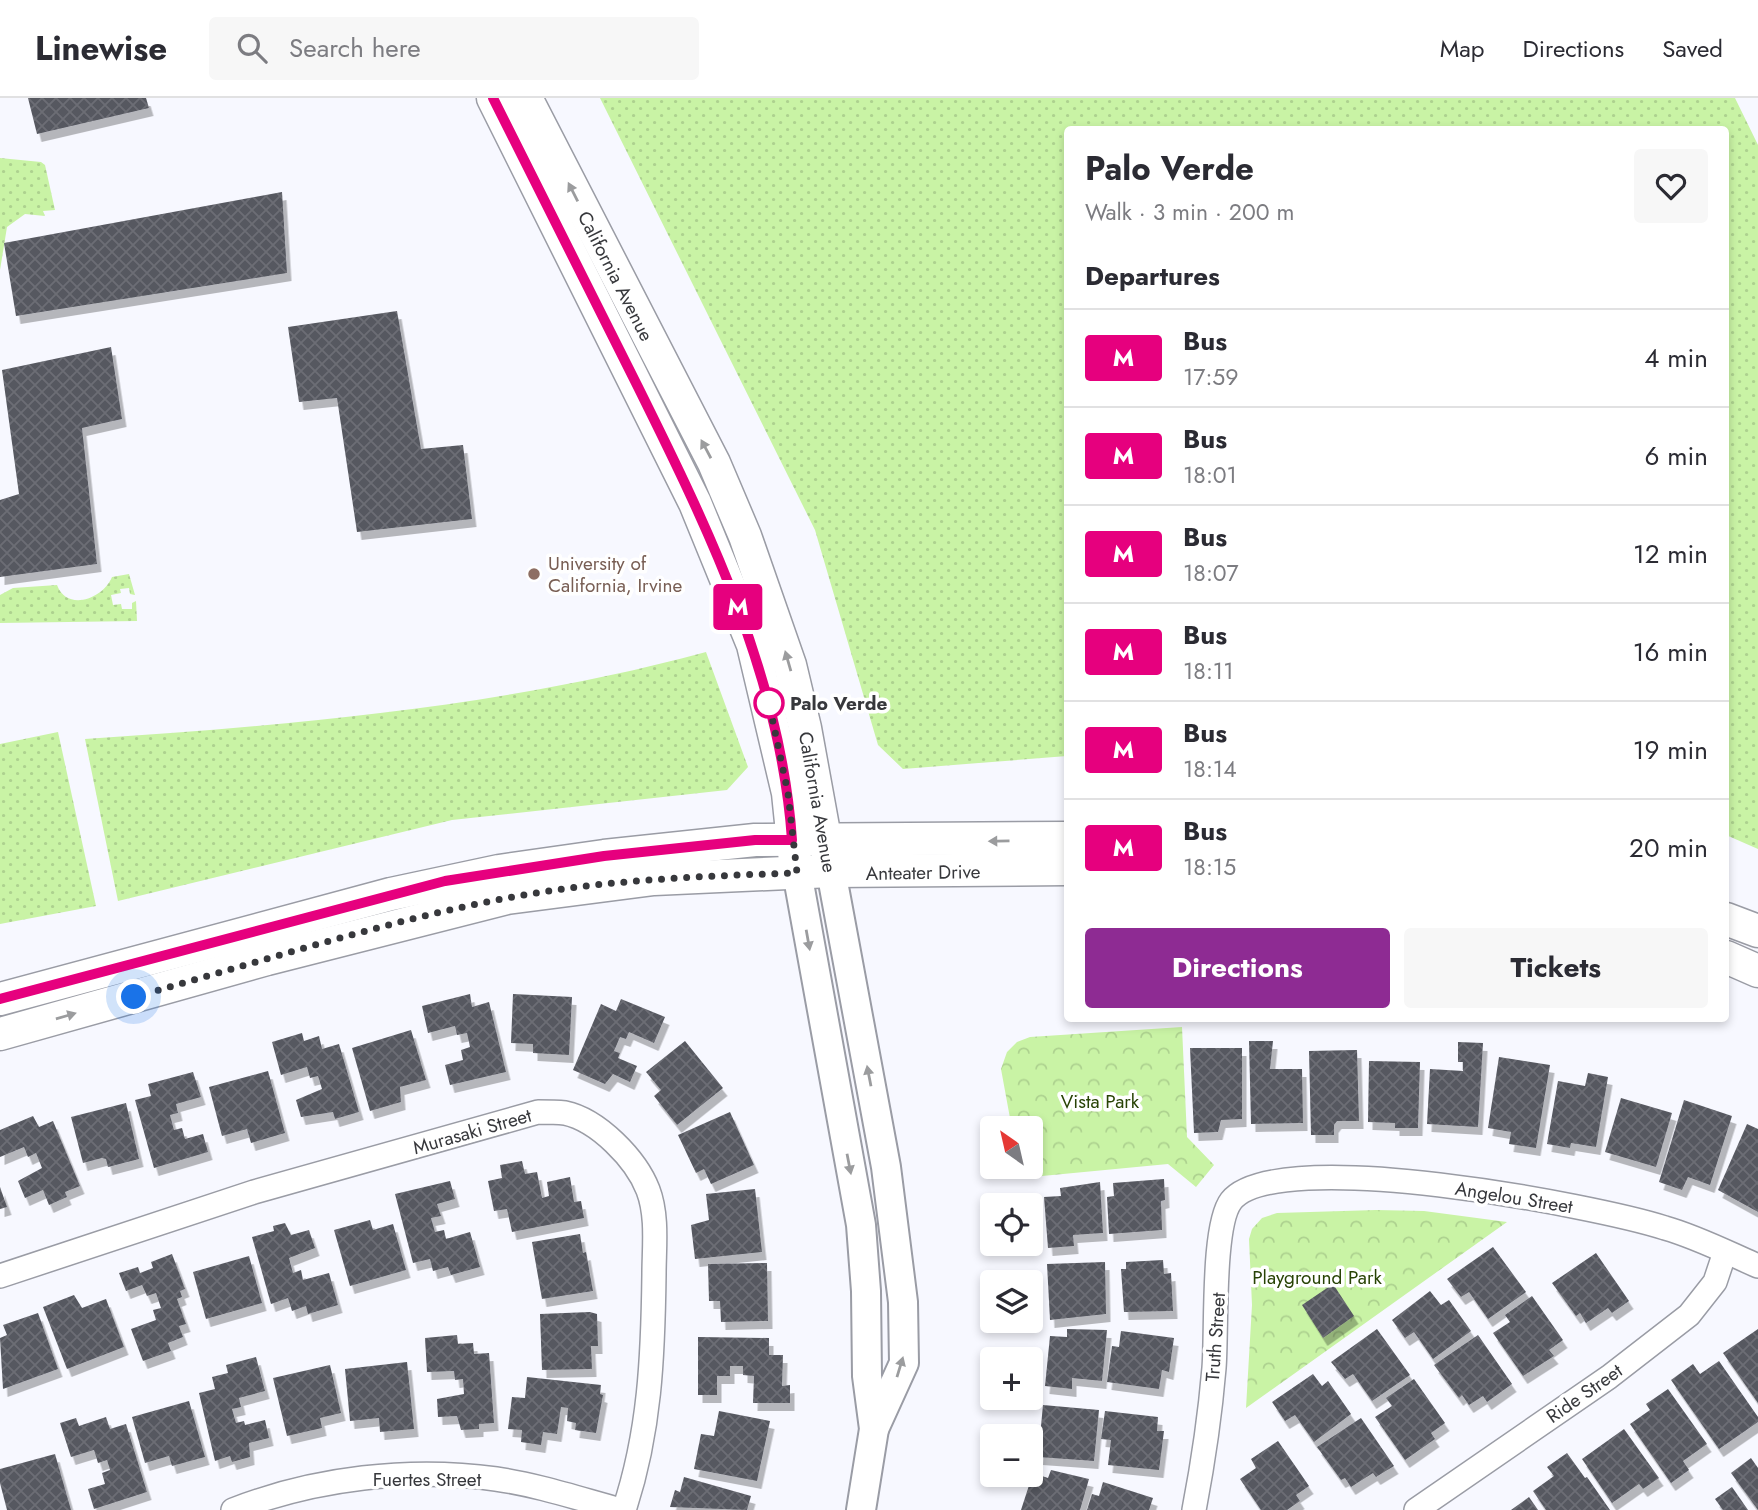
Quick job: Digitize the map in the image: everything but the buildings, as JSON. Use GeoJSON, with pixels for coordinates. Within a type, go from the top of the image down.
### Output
{"type":"FeatureCollection","features":[{"type":"Feature","properties":{"kind":"main road","name":"California Avenue"},"geometry":{"type":"LineString","coordinates":[[493,98],[695,503],[753,645],[788,793],[797,873]]}},
{"type":"Feature","properties":{"kind":"main road","name":"California Avenue"},"geometry":{"type":"LineString","coordinates":[[526,98],[714,463],[745,536],[790,665],[806,728],[831,871]]}},
{"type":"Feature","properties":{"kind":"main road","name":"Anteater Drive"},"geometry":{"type":"LineString","coordinates":[[0,999],[445,881],[604,856],[755,840],[1064,838]]}},
{"type":"Feature","properties":{"kind":"main road","name":"Anteater Drive"},"geometry":{"type":"LineString","coordinates":[[0,1034],[345,938],[507,898],[654,879],[831,871],[1064,869]]}},
{"type":"Feature","properties":{"kind":"main road"},"geometry":{"type":"LineString","coordinates":[[1729,920],[1758,931]]}},
{"type":"Feature","properties":{"kind":"main road"},"geometry":{"type":"LineString","coordinates":[[1729,958],[1758,971]]}},
{"type":"Feature","properties":{"kind":"street","name":"California Avenue"},"geometry":{"type":"LineString","coordinates":[[831,871],[886,1167],[903,1302],[904,1363],[874,1429],[861,1510]]}},
{"type":"Feature","properties":{"kind":"street","name":"California Avenue"},"geometry":{"type":"LineString","coordinates":[[797,873],[860,1225],[866,1291],[867,1376],[874,1429]]}},
{"type":"Feature","properties":{"kind":"street","name":"Murasaki Street"},"geometry":{"type":"LineString","coordinates":[[0,1276],[254,1192],[538,1112],[565,1113],[586,1121],[631,1160],[648,1191],[654,1227],[649,1404],[639,1465],[622,1510]]}},
{"type":"Feature","properties":{"kind":"street","name":"Angelou Street"},"geometry":{"type":"LineString","coordinates":[[1260,1183],[1279,1179],[1338,1179],[1426,1184],[1555,1202],[1665,1228],[1758,1266]]}},
{"type":"Feature","properties":{"kind":"street","name":"Truth Street"},"geometry":{"type":"LineString","coordinates":[[1194,1510],[1214,1366],[1224,1213],[1231,1200],[1242,1190],[1260,1183]]}},
{"type":"Feature","properties":{"kind":"street","name":"Ride Street"},"geometry":{"type":"LineString","coordinates":[[1416,1510],[1609,1377],[1689,1315],[1715,1282],[1725,1252]]}},
{"type":"Feature","properties":{"kind":"street","name":"Fuertes Street"},"geometry":{"type":"LineString","coordinates":[[233,1510],[255,1502],[359,1478],[408,1475],[498,1479],[622,1510]]}},
{"type":"Feature","properties":{"kind":"green space"},"geometry":{"type":"Polygon","coordinates":[[[600,98],[1735,98],[1758,145],[1758,849],[1729,836],[1729,126],[1064,126],[1064,756],[903,769],[878,745],[815,530],[600,98]]]}},
{"type":"Feature","properties":{"kind":"green space"},"geometry":{"type":"Polygon","coordinates":[[[0,158],[41,162],[45,165],[55,210],[43,211],[45,216],[25,214],[7,227],[0,270],[0,158]]]}},
{"type":"Feature","properties":{"kind":"green space"},"geometry":{"type":"Polygon","coordinates":[[[129,574],[135,595],[130,594],[129,588],[120,589],[121,593],[111,595],[113,605],[121,604],[122,609],[132,609],[132,603],[136,601],[137,621],[0,623],[0,595],[13,588],[57,585],[69,598],[85,599],[101,591],[112,577],[129,574]]]}},
{"type":"Feature","properties":{"kind":"green space"},"geometry":{"type":"Polygon","coordinates":[[[706,652],[748,767],[727,790],[452,820],[118,901],[85,739],[398,711],[553,687],[706,652]]]}},
{"type":"Feature","properties":{"kind":"green space"},"geometry":{"type":"Polygon","coordinates":[[[58,732],[96,906],[0,924],[0,744],[58,732]]]}},
{"type":"Feature","properties":{"kind":"green space","name":"Vista Park"},"geometry":{"type":"Polygon","coordinates":[[[1182,1027],[1187,1137],[1214,1165],[1196,1187],[1168,1164],[1043,1176],[1043,1116],[1010,1116],[1001,1069],[1007,1052],[1017,1042],[1030,1037],[1182,1027]]]}},
{"type":"Feature","properties":{"kind":"green space","name":"Playground Park"},"geometry":{"type":"Polygon","coordinates":[[[1424,1211],[1507,1222],[1246,1408],[1252,1305],[1249,1239],[1252,1229],[1262,1218],[1277,1213],[1424,1211]]]}},
{"type":"Feature","properties":{"kind":"bus line","name":"M"},"geometry":{"type":"LineString","coordinates":[[0,999],[445,881],[604,856],[755,840],[792,840],[788,793],[769,702],[753,645],[695,503],[493,98]]}},
{"type":"Feature","properties":{"kind":"place","name":"University of California, Irvine"},"geometry":{"type":"Point","coordinates":[534,574]}},
{"type":"Feature","properties":{"kind":"place","name":"Palo Verde"},"geometry":{"type":"Point","coordinates":[769,703]}},
{"type":"Feature","properties":{"kind":"route"},"geometry":{"type":"LineString","coordinates":[[134,997],[398,924],[507,898],[654,879],[797,873],[788,793],[769,703]]}}]}
